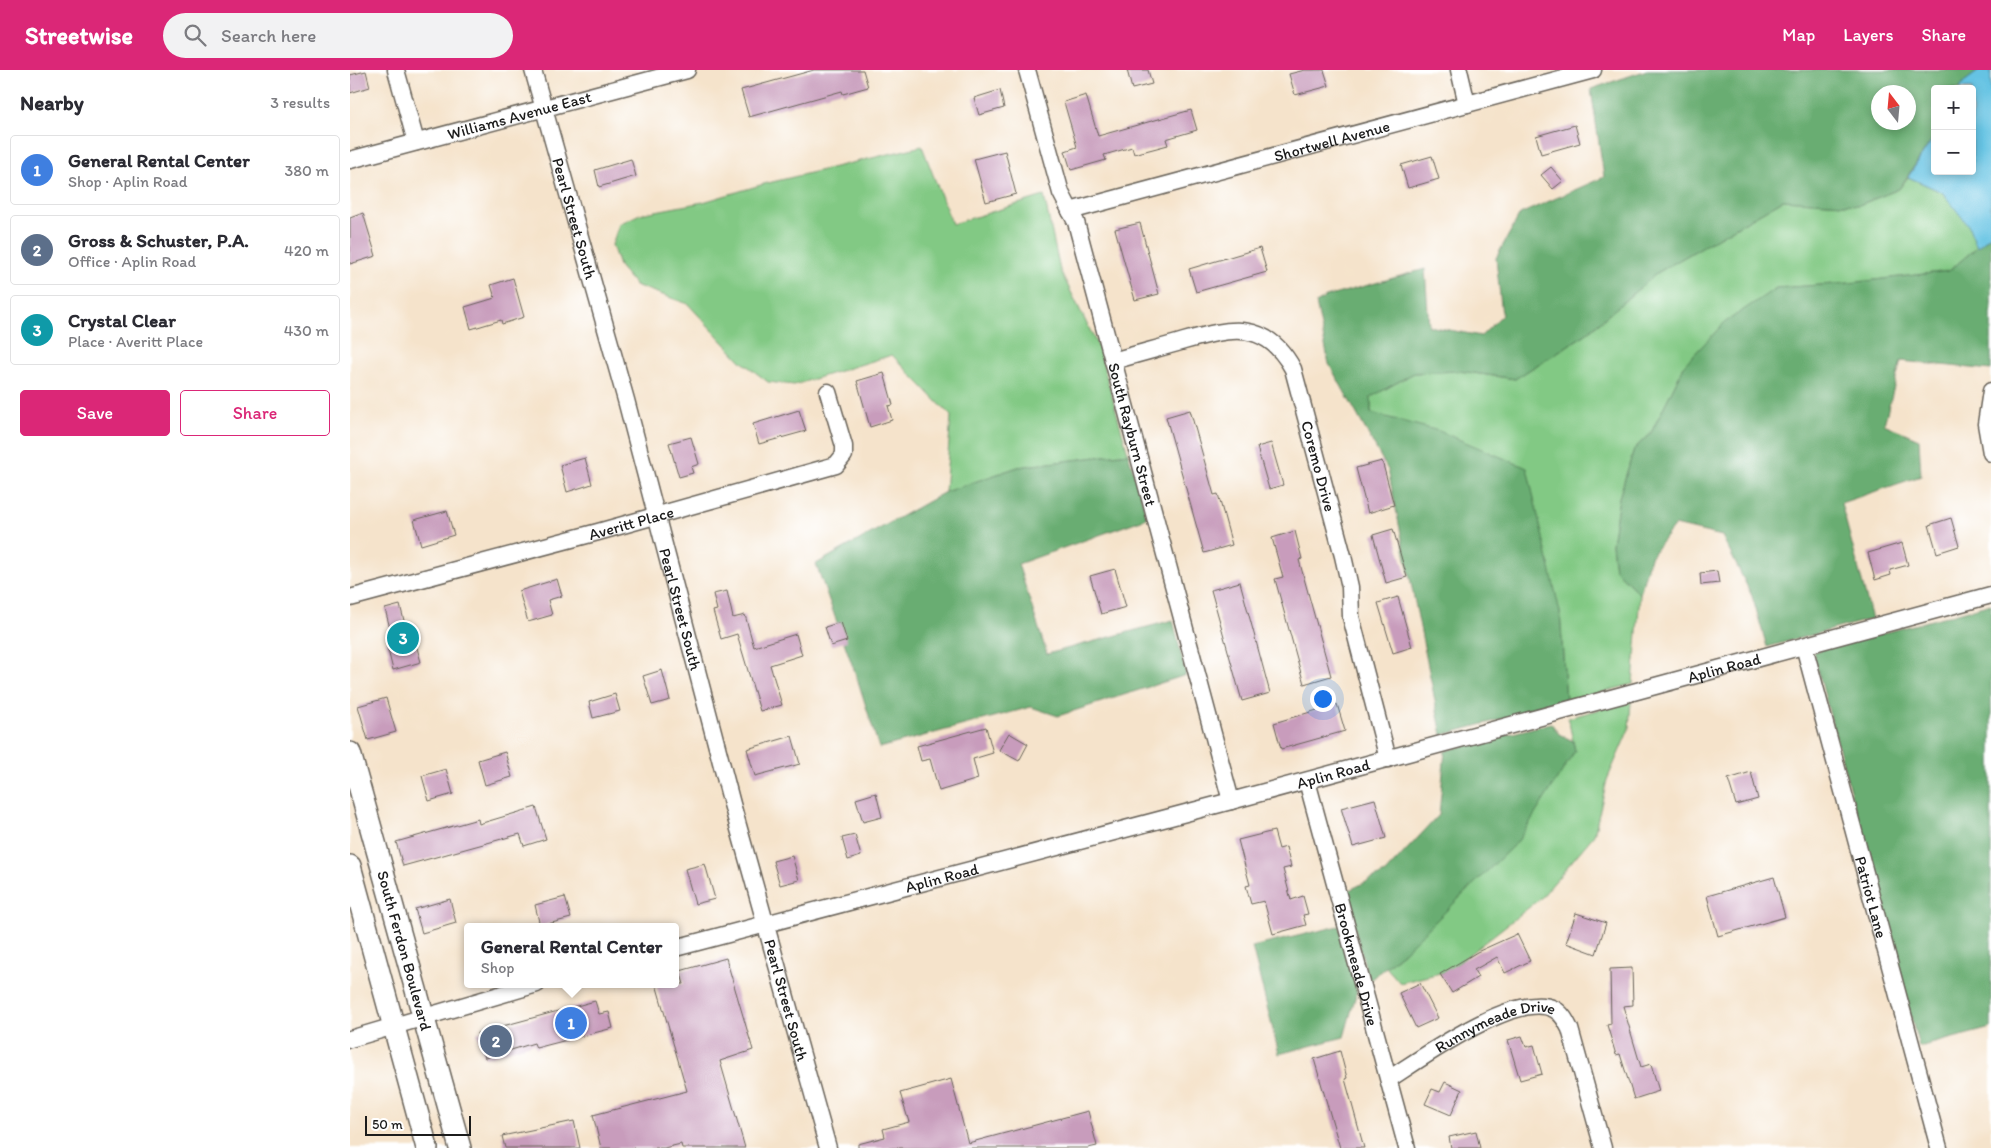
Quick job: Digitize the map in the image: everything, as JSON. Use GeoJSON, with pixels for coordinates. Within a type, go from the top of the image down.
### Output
{"type":"FeatureCollection","features":[{"type":"Feature","properties":{"kind":"main road","name":"South Ferdon Boulevard"},"geometry":{"type":"LineString","coordinates":[[350,753],[460,1148]]}},
{"type":"Feature","properties":{"kind":"main road","name":"South Ferdon Boulevard"},"geometry":{"type":"LineString","coordinates":[[350,866],[427,1148]]}},
{"type":"Feature","properties":{"kind":"street"},"geometry":{"type":"LineString","coordinates":[[396,70],[416,142]]}},
{"type":"Feature","properties":{"kind":"street","name":"Pearl Street South"},"geometry":{"type":"LineString","coordinates":[[533,70],[828,1148]]}},
{"type":"Feature","properties":{"kind":"street","name":"Williams Avenue East"},"geometry":{"type":"LineString","coordinates":[[350,160],[687,70]]}},
{"type":"Feature","properties":{"kind":"street","name":"South Rayburn Street"},"geometry":{"type":"LineString","coordinates":[[1027,70],[1061,193],[1076,222],[1231,801]]}},
{"type":"Feature","properties":{"kind":"street"},"geometry":{"type":"LineString","coordinates":[[1459,70],[1467,104]]}},
{"type":"Feature","properties":{"kind":"street","name":"Shortwell Avenue"},"geometry":{"type":"LineString","coordinates":[[1070,211],[1593,70]]}},
{"type":"Feature","properties":{"kind":"street","name":"Coremo Drive"},"geometry":{"type":"LineString","coordinates":[[1113,361],[1230,330],[1259,334],[1279,348],[1286,357],[1293,369],[1344,556],[1350,587],[1351,617],[1388,758]]}},
{"type":"Feature","properties":{"kind":"street","name":"Averitt Place"},"geometry":{"type":"LineString","coordinates":[[350,598],[836,465],[844,455],[844,446],[828,392]]}},
{"type":"Feature","properties":{"kind":"street"},"geometry":{"type":"LineString","coordinates":[[1990,397],[1986,424],[1991,453]]}},
{"type":"Feature","properties":{"kind":"street","name":"Aplin Road"},"geometry":{"type":"LineString","coordinates":[[679,947],[1307,781],[1991,595]]}},
{"type":"Feature","properties":{"kind":"street","name":"Patriot Lane"},"geometry":{"type":"LineString","coordinates":[[1804,646],[1939,1148]]}},
{"type":"Feature","properties":{"kind":"street","name":"Brookmeade Drive"},"geometry":{"type":"LineString","coordinates":[[1307,781],[1407,1148]]}},
{"type":"Feature","properties":{"kind":"street"},"geometry":{"type":"LineString","coordinates":[[350,1039],[523,988]]}},
{"type":"Feature","properties":{"kind":"street","name":"Runnymeade Drive"},"geometry":{"type":"LineString","coordinates":[[1389,1079],[1482,1022],[1535,1005],[1553,1008],[1565,1018],[1570,1029],[1603,1148]]}},
{"type":"Feature","properties":{"kind":"green space"},"geometry":{"type":"Polygon","coordinates":[[[1647,70],[1980,70],[1962,85],[1931,85],[1931,141],[1899,189],[1859,205],[1783,200],[1657,273],[1586,334],[1515,379],[1459,371],[1414,373],[1371,397],[1371,413],[1439,431],[1527,468],[1560,612],[1566,702],[1442,735],[1388,470],[1329,364],[1316,303],[1326,297],[1425,269],[1429,326],[1481,336],[1502,315],[1496,258],[1520,214],[1604,177],[1591,89],[1647,70]]]}},
{"type":"Feature","properties":{"kind":"green space"},"geometry":{"type":"Polygon","coordinates":[[[922,146],[952,224],[1044,196],[1060,270],[1098,346],[1128,453],[1018,467],[945,492],[951,416],[892,355],[794,385],[768,382],[741,361],[688,304],[635,285],[619,266],[612,245],[619,224],[640,214],[703,202],[764,184],[922,146]]]}},
{"type":"Feature","properties":{"kind":"green space"},"geometry":{"type":"Polygon","coordinates":[[[1908,177],[1942,192],[1969,225],[1977,247],[1949,271],[1850,283],[1776,288],[1685,364],[1651,433],[1634,449],[1619,498],[1612,544],[1615,570],[1640,594],[1633,684],[1566,702],[1560,612],[1371,413],[1371,397],[1414,373],[1459,371],[1515,379],[1586,334],[1657,273],[1783,200],[1859,205],[1899,189],[1908,177]]]}},
{"type":"Feature","properties":{"kind":"green space"},"geometry":{"type":"Polygon","coordinates":[[[1991,235],[1991,370],[1901,361],[1884,424],[1919,439],[1921,476],[1841,503],[1872,619],[1767,647],[1752,596],[1722,536],[1675,525],[1650,557],[1640,594],[1615,570],[1612,544],[1619,498],[1634,449],[1651,433],[1685,364],[1724,323],[1776,288],[1850,283],[1949,271],[1991,235]]]}},
{"type":"Feature","properties":{"kind":"green space"},"geometry":{"type":"Polygon","coordinates":[[[1128,453],[1147,518],[1018,564],[1047,654],[1173,620],[1186,675],[1058,716],[1031,707],[879,748],[858,681],[816,564],[945,492],[1018,467],[1128,453]]]}},
{"type":"Feature","properties":{"kind":"green space"},"geometry":{"type":"Polygon","coordinates":[[[1991,604],[1991,1028],[1919,1047],[1813,652],[1991,604]]]}},
{"type":"Feature","properties":{"kind":"green space"},"geometry":{"type":"Polygon","coordinates":[[[1631,701],[1629,729],[1607,780],[1594,835],[1541,898],[1448,971],[1400,983],[1386,967],[1406,950],[1575,751],[1568,718],[1631,701]]]}},
{"type":"Feature","properties":{"kind":"green space"},"geometry":{"type":"Polygon","coordinates":[[[1551,723],[1559,734],[1573,741],[1575,751],[1518,841],[1406,950],[1369,981],[1345,892],[1385,873],[1439,815],[1445,751],[1551,723]]]}},
{"type":"Feature","properties":{"kind":"green space"},"geometry":{"type":"Polygon","coordinates":[[[1339,926],[1357,991],[1344,1037],[1279,1054],[1252,947],[1339,926]]]}},
{"type":"Feature","properties":{"kind":"water"},"geometry":{"type":"Polygon","coordinates":[[[1980,70],[1991,70],[1991,235],[1977,247],[1968,225],[1942,192],[1908,177],[1931,141],[1931,175],[1976,175],[1976,85],[1962,85],[1980,70]]]}},
{"type":"Feature","properties":{"kind":"building"},"geometry":{"type":"Polygon","coordinates":[[[814,70],[863,70],[868,87],[843,94],[842,91],[749,117],[741,90],[814,70]]]}},
{"type":"Feature","properties":{"kind":"building"},"geometry":{"type":"Polygon","coordinates":[[[1127,70],[1148,70],[1152,84],[1132,89],[1127,70]]]}},
{"type":"Feature","properties":{"kind":"building"},"geometry":{"type":"Polygon","coordinates":[[[1305,70],[1324,70],[1329,86],[1295,95],[1289,74],[1305,70]]]}},
{"type":"Feature","properties":{"kind":"building"},"geometry":{"type":"Polygon","coordinates":[[[366,71],[370,87],[350,93],[350,75],[366,71]]]}},
{"type":"Feature","properties":{"kind":"building"},"geometry":{"type":"Polygon","coordinates":[[[1000,90],[1004,108],[979,115],[974,98],[1000,90]]]}},
{"type":"Feature","properties":{"kind":"building"},"geometry":{"type":"Polygon","coordinates":[[[1086,95],[1098,136],[1191,110],[1197,130],[1166,139],[1168,145],[1134,154],[1132,147],[1104,155],[1106,160],[1071,170],[1065,151],[1077,147],[1064,102],[1086,95]]]}},
{"type":"Feature","properties":{"kind":"building"},"geometry":{"type":"Polygon","coordinates":[[[1575,125],[1580,143],[1541,154],[1536,136],[1575,125]]]}},
{"type":"Feature","properties":{"kind":"building"},"geometry":{"type":"Polygon","coordinates":[[[1005,151],[1016,194],[986,202],[974,159],[1005,151]]]}},
{"type":"Feature","properties":{"kind":"building"},"geometry":{"type":"Polygon","coordinates":[[[1432,156],[1439,179],[1408,188],[1401,165],[1432,156]]]}},
{"type":"Feature","properties":{"kind":"building"},"geometry":{"type":"Polygon","coordinates":[[[631,159],[636,176],[599,187],[595,170],[631,159]]]}},
{"type":"Feature","properties":{"kind":"building"},"geometry":{"type":"Polygon","coordinates":[[[1551,167],[1563,181],[1553,189],[1541,175],[1551,167]]]}},
{"type":"Feature","properties":{"kind":"building"},"geometry":{"type":"Polygon","coordinates":[[[363,213],[376,256],[350,264],[350,218],[363,213]]]}},
{"type":"Feature","properties":{"kind":"building"},"geometry":{"type":"Polygon","coordinates":[[[1140,223],[1159,294],[1135,300],[1115,229],[1140,223]]]}},
{"type":"Feature","properties":{"kind":"building"},"geometry":{"type":"Polygon","coordinates":[[[1260,248],[1267,272],[1196,292],[1189,269],[1260,248]]]}},
{"type":"Feature","properties":{"kind":"building"},"geometry":{"type":"Polygon","coordinates":[[[513,278],[524,317],[502,324],[501,320],[471,329],[465,307],[495,298],[491,285],[513,278]]]}},
{"type":"Feature","properties":{"kind":"building"},"geometry":{"type":"Polygon","coordinates":[[[884,373],[893,405],[888,406],[892,420],[870,427],[857,381],[884,373]]]}},
{"type":"Feature","properties":{"kind":"building"},"geometry":{"type":"Polygon","coordinates":[[[799,410],[806,431],[759,444],[753,424],[799,410]]]}},
{"type":"Feature","properties":{"kind":"building"},"geometry":{"type":"Polygon","coordinates":[[[1190,410],[1214,495],[1218,494],[1232,545],[1204,553],[1166,417],[1190,410]]]}},
{"type":"Feature","properties":{"kind":"building"},"geometry":{"type":"Polygon","coordinates":[[[691,437],[699,464],[691,467],[693,473],[679,477],[669,443],[691,437]]]}},
{"type":"Feature","properties":{"kind":"building"},"geometry":{"type":"Polygon","coordinates":[[[1271,443],[1283,485],[1269,489],[1257,447],[1271,443]]]}},
{"type":"Feature","properties":{"kind":"building"},"geometry":{"type":"Polygon","coordinates":[[[585,458],[592,484],[567,492],[560,465],[585,458]]]}},
{"type":"Feature","properties":{"kind":"building"},"geometry":{"type":"Polygon","coordinates":[[[1382,461],[1394,505],[1368,513],[1356,468],[1382,461]]]}},
{"type":"Feature","properties":{"kind":"building"},"geometry":{"type":"Polygon","coordinates":[[[447,511],[454,535],[421,545],[414,520],[447,511]]]}},
{"type":"Feature","properties":{"kind":"building"},"geometry":{"type":"Polygon","coordinates":[[[1951,518],[1959,546],[1937,553],[1929,525],[1951,518]]]}},
{"type":"Feature","properties":{"kind":"building"},"geometry":{"type":"Polygon","coordinates":[[[1393,529],[1407,577],[1386,583],[1373,535],[1393,529]]]}},
{"type":"Feature","properties":{"kind":"building"},"geometry":{"type":"Polygon","coordinates":[[[1295,531],[1302,559],[1299,560],[1331,676],[1304,684],[1275,579],[1283,577],[1272,538],[1295,531]]]}},
{"type":"Feature","properties":{"kind":"building"},"geometry":{"type":"Polygon","coordinates":[[[1902,543],[1908,565],[1890,570],[1891,575],[1875,580],[1868,553],[1902,543]]]}},
{"type":"Feature","properties":{"kind":"building"},"geometry":{"type":"Polygon","coordinates":[[[1115,569],[1126,607],[1101,614],[1090,576],[1115,569]]]}},
{"type":"Feature","properties":{"kind":"building"},"geometry":{"type":"Polygon","coordinates":[[[1717,571],[1719,583],[1701,585],[1700,573],[1717,571]]]}},
{"type":"Feature","properties":{"kind":"building"},"geometry":{"type":"Polygon","coordinates":[[[557,579],[562,596],[548,600],[552,615],[528,622],[519,591],[557,579]]]}},
{"type":"Feature","properties":{"kind":"building"},"geometry":{"type":"Polygon","coordinates":[[[1240,582],[1270,693],[1242,701],[1211,590],[1240,582]]]}},
{"type":"Feature","properties":{"kind":"building"},"geometry":{"type":"Polygon","coordinates":[[[727,591],[733,618],[745,615],[754,647],[796,634],[802,655],[770,665],[782,705],[760,711],[737,634],[721,639],[713,611],[717,610],[713,594],[727,591]]]}},
{"type":"Feature","properties":{"kind":"building"},"geometry":{"type":"Polygon","coordinates":[[[1398,597],[1412,647],[1393,653],[1378,603],[1398,597]]]}},
{"type":"Feature","properties":{"kind":"building"},"geometry":{"type":"Polygon","coordinates":[[[400,605],[408,636],[413,634],[421,662],[393,670],[386,642],[393,640],[385,609],[400,605]]]}},
{"type":"Feature","properties":{"kind":"building"},"geometry":{"type":"Polygon","coordinates":[[[841,622],[847,641],[831,646],[825,627],[841,622]]]}},
{"type":"Feature","properties":{"kind":"building"},"geometry":{"type":"Polygon","coordinates":[[[662,670],[670,700],[652,705],[643,676],[662,670]]]}},
{"type":"Feature","properties":{"kind":"building"},"geometry":{"type":"Polygon","coordinates":[[[615,694],[620,711],[593,718],[589,702],[615,694]]]}},
{"type":"Feature","properties":{"kind":"building"},"geometry":{"type":"Polygon","coordinates":[[[386,698],[396,732],[368,740],[358,706],[386,698]]]}},
{"type":"Feature","properties":{"kind":"building"},"geometry":{"type":"Polygon","coordinates":[[[1337,704],[1345,731],[1281,749],[1274,723],[1337,704]]]}},
{"type":"Feature","properties":{"kind":"building"},"geometry":{"type":"Polygon","coordinates":[[[986,727],[993,753],[973,759],[978,779],[939,791],[930,759],[921,761],[917,746],[986,727]]]}},
{"type":"Feature","properties":{"kind":"building"},"geometry":{"type":"Polygon","coordinates":[[[1009,733],[1028,744],[1019,761],[999,750],[1009,733]]]}},
{"type":"Feature","properties":{"kind":"building"},"geometry":{"type":"Polygon","coordinates":[[[792,736],[800,764],[755,776],[747,749],[792,736]]]}},
{"type":"Feature","properties":{"kind":"building"},"geometry":{"type":"Polygon","coordinates":[[[505,752],[512,777],[485,785],[478,760],[505,752]]]}},
{"type":"Feature","properties":{"kind":"building"},"geometry":{"type":"Polygon","coordinates":[[[446,769],[453,794],[429,801],[422,776],[446,769]]]}},
{"type":"Feature","properties":{"kind":"building"},"geometry":{"type":"Polygon","coordinates":[[[1751,772],[1758,799],[1736,805],[1728,779],[1751,772]]]}},
{"type":"Feature","properties":{"kind":"building"},"geometry":{"type":"Polygon","coordinates":[[[876,793],[882,817],[863,822],[856,799],[876,793]]]}},
{"type":"Feature","properties":{"kind":"building"},"geometry":{"type":"Polygon","coordinates":[[[1375,799],[1386,838],[1353,847],[1341,808],[1375,799]]]}},
{"type":"Feature","properties":{"kind":"building"},"geometry":{"type":"Polygon","coordinates":[[[536,807],[546,839],[524,846],[520,834],[403,866],[396,842],[478,819],[479,824],[536,807]]]}},
{"type":"Feature","properties":{"kind":"building"},"geometry":{"type":"Polygon","coordinates":[[[1274,831],[1279,849],[1286,847],[1291,867],[1283,869],[1291,900],[1303,896],[1308,914],[1303,915],[1306,925],[1273,934],[1264,901],[1251,904],[1246,886],[1250,885],[1238,840],[1274,831]]]}},
{"type":"Feature","properties":{"kind":"building"},"geometry":{"type":"Polygon","coordinates":[[[855,835],[861,856],[848,860],[842,838],[855,835]]]}},
{"type":"Feature","properties":{"kind":"building"},"geometry":{"type":"Polygon","coordinates":[[[792,856],[799,880],[780,885],[773,861],[792,856]]]}},
{"type":"Feature","properties":{"kind":"building"},"geometry":{"type":"Polygon","coordinates":[[[705,864],[715,899],[695,904],[685,869],[705,864]]]}},
{"type":"Feature","properties":{"kind":"building"},"geometry":{"type":"Polygon","coordinates":[[[1774,877],[1785,917],[1718,936],[1707,896],[1774,877]]]}},
{"type":"Feature","properties":{"kind":"building"},"geometry":{"type":"Polygon","coordinates":[[[565,897],[571,918],[552,923],[539,923],[535,905],[565,897]]]}},
{"type":"Feature","properties":{"kind":"building"},"geometry":{"type":"Polygon","coordinates":[[[450,899],[456,923],[422,933],[415,909],[450,899]]]}},
{"type":"Feature","properties":{"kind":"building"},"geometry":{"type":"Polygon","coordinates":[[[1576,913],[1606,923],[1596,954],[1566,943],[1576,913]]]}},
{"type":"Feature","properties":{"kind":"building"},"geometry":{"type":"Polygon","coordinates":[[[1517,934],[1530,961],[1505,973],[1497,957],[1474,970],[1478,977],[1452,993],[1440,974],[1477,952],[1517,934]]]}},
{"type":"Feature","properties":{"kind":"building"},"geometry":{"type":"Polygon","coordinates":[[[726,958],[753,1050],[720,1061],[745,1148],[682,1148],[681,1144],[664,1148],[601,1148],[593,1115],[687,1091],[657,988],[679,988],[679,984],[684,984],[680,971],[726,958]]]}},
{"type":"Feature","properties":{"kind":"building"},"geometry":{"type":"Polygon","coordinates":[[[1632,968],[1633,1005],[1623,1006],[1641,1067],[1651,1064],[1659,1091],[1634,1099],[1620,1054],[1616,1055],[1607,1025],[1611,1024],[1610,969],[1632,968]]]}},
{"type":"Feature","properties":{"kind":"building"},"geometry":{"type":"Polygon","coordinates":[[[1420,983],[1438,1018],[1416,1028],[1399,993],[1420,983]]]}},
{"type":"Feature","properties":{"kind":"building"},"geometry":{"type":"Polygon","coordinates":[[[595,1001],[599,1014],[609,1012],[613,1028],[536,1048],[534,1043],[485,1058],[477,1033],[595,1001]]]}},
{"type":"Feature","properties":{"kind":"building"},"geometry":{"type":"Polygon","coordinates":[[[1522,1036],[1526,1047],[1534,1045],[1542,1074],[1520,1080],[1508,1040],[1522,1036]]]}},
{"type":"Feature","properties":{"kind":"building"},"geometry":{"type":"Polygon","coordinates":[[[1340,1051],[1347,1078],[1345,1079],[1364,1148],[1340,1148],[1314,1059],[1340,1051]]]}},
{"type":"Feature","properties":{"kind":"building"},"geometry":{"type":"Polygon","coordinates":[[[951,1079],[968,1143],[1088,1111],[1097,1146],[1088,1148],[858,1148],[858,1144],[885,1137],[883,1129],[909,1122],[900,1093],[951,1079]]]}},
{"type":"Feature","properties":{"kind":"building"},"geometry":{"type":"Polygon","coordinates":[[[1445,1082],[1462,1090],[1451,1115],[1425,1104],[1432,1089],[1440,1092],[1445,1082]]]}},
{"type":"Feature","properties":{"kind":"building"},"geometry":{"type":"Polygon","coordinates":[[[574,1121],[580,1148],[505,1148],[502,1136],[574,1121]]]}},
{"type":"Feature","properties":{"kind":"building"},"geometry":{"type":"Polygon","coordinates":[[[1476,1131],[1480,1148],[1451,1148],[1449,1137],[1476,1131]]]}},
{"type":"Feature","properties":{"kind":"place","name":"Crystal Clear"},"geometry":{"type":"Point","coordinates":[403,638]}},
{"type":"Feature","properties":{"kind":"place","name":"General Rental Center"},"geometry":{"type":"Point","coordinates":[571,1023]}},
{"type":"Feature","properties":{"kind":"place","name":"Gross & Schuster, P.A."},"geometry":{"type":"Point","coordinates":[496,1041]}}]}
